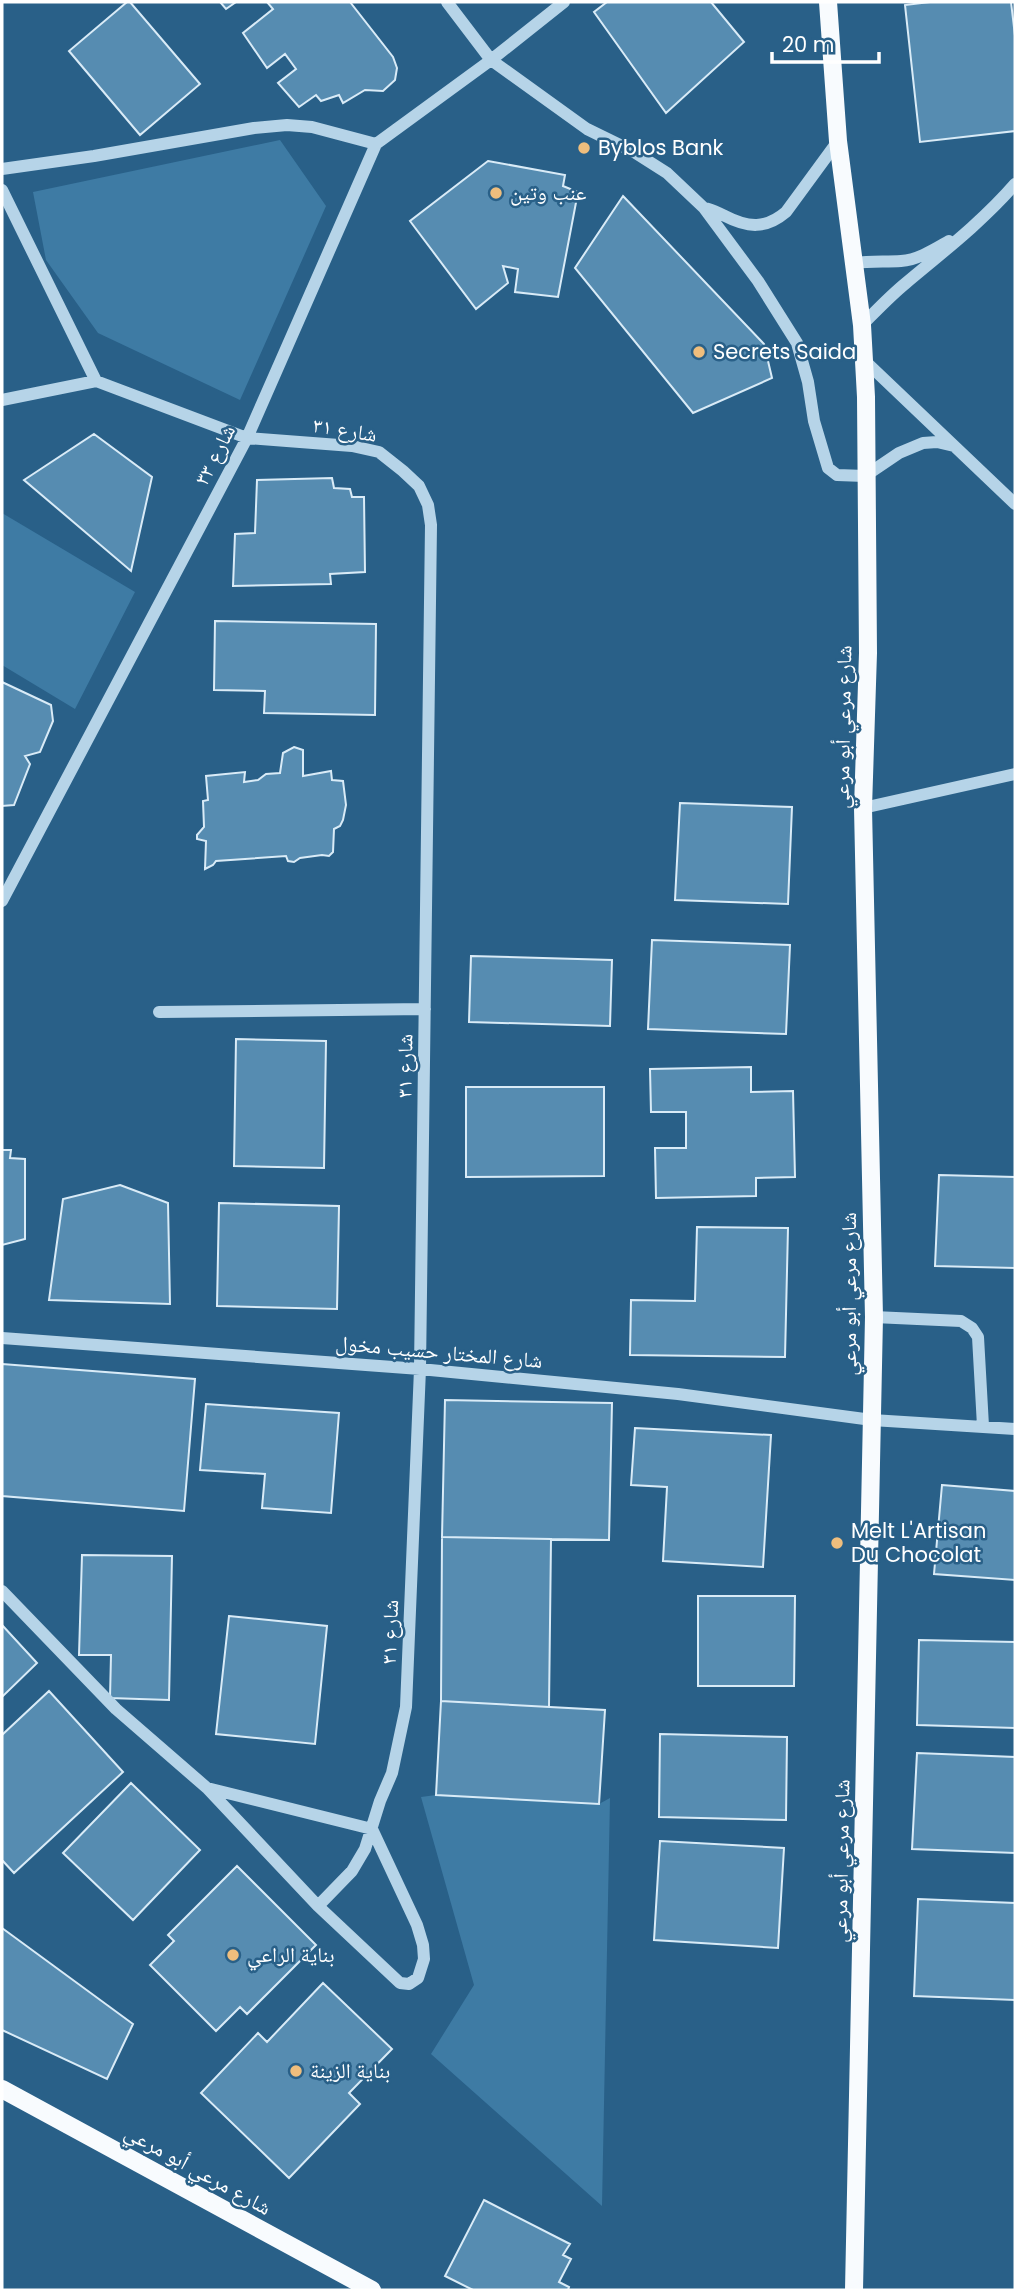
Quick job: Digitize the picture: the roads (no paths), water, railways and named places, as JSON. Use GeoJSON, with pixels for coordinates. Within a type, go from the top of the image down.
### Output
{"type":"FeatureCollection","features":[{"type":"Feature","properties":{"kind":"main road","name":"شارع مرعي أبو مرعي"},"geometry":{"type":"LineString","coordinates":[[828,2],[838,141],[865,361],[868,653],[863,808],[874,1317],[854,2290]]}},
{"type":"Feature","properties":{"kind":"main road","name":"شارع مرعي أبو مرعي"},"geometry":{"type":"LineString","coordinates":[[2,2089],[372,2290]]}},
{"type":"Feature","properties":{"kind":"street"},"geometry":{"type":"LineString","coordinates":[[447,2],[491,60],[587,129],[634,152],[667,173],[704,208],[758,281],[797,343],[808,382],[814,421],[828,468],[837,475],[865,475],[899,453],[923,443],[937,442],[954,446]]}},
{"type":"Feature","properties":{"kind":"street"},"geometry":{"type":"LineString","coordinates":[[2,169],[287,125],[312,127],[376,144],[491,60],[564,2]]}},
{"type":"Feature","properties":{"kind":"street"},"geometry":{"type":"LineString","coordinates":[[704,208],[737,223],[765,226],[786,212],[838,141]]}},
{"type":"Feature","properties":{"kind":"street","name":"شارع ٣٣"},"geometry":{"type":"LineString","coordinates":[[2,901],[247,438],[376,144]]}},
{"type":"Feature","properties":{"kind":"street"},"geometry":{"type":"LineString","coordinates":[[862,325],[965,233],[1015,184]]}},
{"type":"Feature","properties":{"kind":"street"},"geometry":{"type":"LineString","coordinates":[[2,190],[96,381],[2,400]]}},
{"type":"Feature","properties":{"kind":"street"},"geometry":{"type":"LineString","coordinates":[[855,263],[903,261],[965,233]]}},
{"type":"Feature","properties":{"kind":"street"},"geometry":{"type":"LineString","coordinates":[[903,261],[911,268],[911,279]]}},
{"type":"Feature","properties":{"kind":"street"},"geometry":{"type":"LineString","coordinates":[[865,361],[1015,505]]}},
{"type":"Feature","properties":{"kind":"street","name":"شارع ٣١"},"geometry":{"type":"LineString","coordinates":[[96,381],[247,438],[352,446],[379,453],[419,486],[428,505],[431,525],[420,1369],[406,1707],[391,1773],[365,1849],[352,1871],[318,1906]]}},
{"type":"Feature","properties":{"kind":"street"},"geometry":{"type":"LineString","coordinates":[[863,808],[1015,774]]}},
{"type":"Feature","properties":{"kind":"street"},"geometry":{"type":"LineString","coordinates":[[159,1012],[425,1009]]}},
{"type":"Feature","properties":{"kind":"street"},"geometry":{"type":"LineString","coordinates":[[874,1317],[961,1321],[972,1328],[978,1337],[983,1426]]}},
{"type":"Feature","properties":{"kind":"street","name":"شارع المختار حسيب مخول"},"geometry":{"type":"LineString","coordinates":[[2,1338],[420,1369],[678,1394],[872,1420],[1015,1429]]}},
{"type":"Feature","properties":{"kind":"street"},"geometry":{"type":"LineString","coordinates":[[2,1591],[116,1709],[207,1788],[318,1906],[400,1983],[409,1984],[418,1978],[424,1959],[424,1945],[418,1925],[372,1829],[207,1788]]}},
{"type":"Feature","properties":{"kind":"place","name":"Byblos Bank"},"geometry":{"type":"Point","coordinates":[584,148]}},
{"type":"Feature","properties":{"kind":"place","name":"عنب وتين"},"geometry":{"type":"Point","coordinates":[496,193]}},
{"type":"Feature","properties":{"kind":"place","name":"Secrets Saida"},"geometry":{"type":"Point","coordinates":[699,352]}},
{"type":"Feature","properties":{"kind":"place","name":"Melt L'Artisan Du Chocolat"},"geometry":{"type":"Point","coordinates":[837,1543]}},
{"type":"Feature","properties":{"kind":"place","name":"بناية الراعي"},"geometry":{"type":"Point","coordinates":[233,1955]}},
{"type":"Feature","properties":{"kind":"place","name":"بناية الزينة"},"geometry":{"type":"Point","coordinates":[296,2071]}}]}
